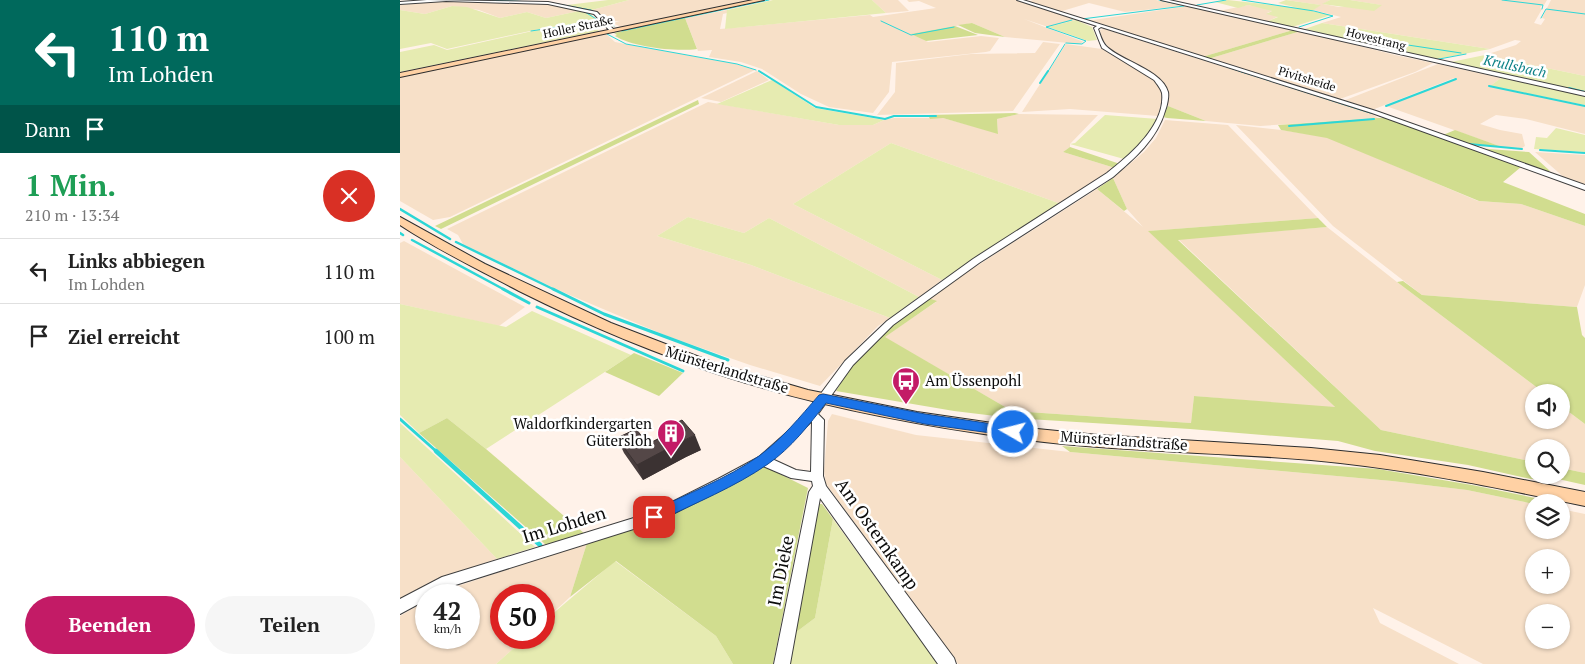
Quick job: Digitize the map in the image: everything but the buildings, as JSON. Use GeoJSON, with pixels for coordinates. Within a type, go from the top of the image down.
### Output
{"type":"FeatureCollection","features":[{"type":"Feature","properties":{"kind":"main road","name":"Holler Straße"},"geometry":{"type":"LineString","coordinates":[[400,75],[762,0]]}},
{"type":"Feature","properties":{"kind":"main road","name":"Münsterlandstraße"},"geometry":{"type":"LineString","coordinates":[[400,220],[477,265],[594,322],[652,346],[736,376],[823,398],[925,419],[1030,434],[1375,460],[1470,475],[1585,499]]}},
{"type":"Feature","properties":{"kind":"street"},"geometry":{"type":"LineString","coordinates":[[400,3],[429,0],[556,4],[595,14],[613,31]]}},
{"type":"Feature","properties":{"kind":"street","name":"Pivitsheide"},"geometry":{"type":"LineString","coordinates":[[1019,0],[1374,112],[1585,188]]}},
{"type":"Feature","properties":{"kind":"street","name":"Hovestrang"},"geometry":{"type":"LineString","coordinates":[[1163,0],[1407,56],[1585,94]]}},
{"type":"Feature","properties":{"kind":"street"},"geometry":{"type":"LineString","coordinates":[[823,398],[849,363],[890,323],[968,266],[1110,175],[1125,163],[1151,136],[1158,124],[1164,105],[1165,92],[1151,76],[1104,47],[1096,28],[1100,26]]}},
{"type":"Feature","properties":{"kind":"street","name":"Im Lohden"},"geometry":{"type":"LineString","coordinates":[[400,607],[442,583],[654,517],[763,460],[798,429],[823,398]]}},
{"type":"Feature","properties":{"kind":"street","name":"Am Osternkamp"},"geometry":{"type":"LineString","coordinates":[[812,414],[818,420],[818,482],[948,664]]}},
{"type":"Feature","properties":{"kind":"street"},"geometry":{"type":"LineString","coordinates":[[763,460],[792,475],[809,477],[818,482]]}},
{"type":"Feature","properties":{"kind":"street","name":"Im Dieke"},"geometry":{"type":"LineString","coordinates":[[782,664],[818,482]]}},
{"type":"Feature","properties":{"kind":"shaded area"},"geometry":{"type":"Polygon","coordinates":[[[629,0],[749,0],[621,27],[613,23],[620,21],[608,21],[592,10],[629,0]]]}},
{"type":"Feature","properties":{"kind":"shaded area"},"geometry":{"type":"Polygon","coordinates":[[[872,0],[898,0],[909,11],[886,13],[872,0]]]}},
{"type":"Feature","properties":{"kind":"shaded area"},"geometry":{"type":"Polygon","coordinates":[[[907,0],[1016,0],[1076,20],[1048,27],[1024,19],[1084,42],[1079,44],[1005,37],[972,23],[912,34],[928,42],[981,36],[999,38],[990,51],[986,52],[892,62],[889,92],[873,113],[829,107],[801,94],[762,69],[741,62],[709,57],[712,50],[698,51],[685,18],[727,10],[727,13],[723,14],[720,29],[870,15],[873,17],[936,8],[919,1],[909,2],[907,0]]]}},
{"type":"Feature","properties":{"kind":"shaded area"},"geometry":{"type":"Polygon","coordinates":[[[1033,0],[1156,0],[1182,6],[1125,12],[1089,3],[1059,12],[1028,2],[1033,0]]]}},
{"type":"Feature","properties":{"kind":"shaded area"},"geometry":{"type":"Polygon","coordinates":[[[1286,0],[1330,0],[1323,4],[1339,7],[1381,5],[1350,0],[1547,0],[1540,8],[1542,9],[1534,23],[1541,25],[1545,19],[1542,18],[1551,0],[1585,0],[1585,76],[1485,55],[1516,45],[1521,41],[1515,40],[1490,49],[1322,23],[1341,17],[1313,10],[1320,5],[1286,0]]]}},
{"type":"Feature","properties":{"kind":"shaded area"},"geometry":{"type":"Polygon","coordinates":[[[445,1],[546,4],[579,11],[546,18],[527,12],[500,18],[479,10],[452,6],[425,14],[400,10],[400,5],[445,1]]]}},
{"type":"Feature","properties":{"kind":"shaded area"},"geometry":{"type":"Polygon","coordinates":[[[1248,5],[1268,9],[1272,11],[1267,13],[1279,16],[1266,22],[1219,11],[1248,5]]]}},
{"type":"Feature","properties":{"kind":"shaded area"},"geometry":{"type":"Polygon","coordinates":[[[1188,6],[1293,30],[1202,57],[1086,21],[1188,6]]]}},
{"type":"Feature","properties":{"kind":"shaded area"},"geometry":{"type":"Polygon","coordinates":[[[1104,29],[1372,114],[1378,118],[1260,126],[1206,121],[1168,106],[1167,87],[1160,79],[1109,48],[1102,39],[1100,30],[1104,29]]]}},
{"type":"Feature","properties":{"kind":"shaded area"},"geometry":{"type":"Polygon","coordinates":[[[1301,31],[1433,63],[1415,72],[1340,99],[1208,59],[1301,31]]]}},
{"type":"Feature","properties":{"kind":"shaded area"},"geometry":{"type":"Polygon","coordinates":[[[606,34],[615,42],[736,64],[755,70],[450,217],[433,220],[400,201],[400,77],[606,34]]]}},
{"type":"Feature","properties":{"kind":"shaded area"},"geometry":{"type":"Polygon","coordinates":[[[1043,42],[1060,44],[1013,111],[877,115],[895,92],[896,63],[971,54],[1035,53],[1043,42]]]}},
{"type":"Feature","properties":{"kind":"shaded area"},"geometry":{"type":"Polygon","coordinates":[[[1066,44],[1102,49],[1154,80],[1160,87],[1162,98],[1158,116],[1070,109],[1022,112],[1066,44]]]}},
{"type":"Feature","properties":{"kind":"shaded area"},"geometry":{"type":"Polygon","coordinates":[[[1438,64],[1501,78],[1490,86],[1585,106],[1585,134],[1526,119],[1496,115],[1480,124],[1522,134],[1525,146],[1522,148],[1502,147],[1386,106],[1456,79],[1454,78],[1372,110],[1343,101],[1438,64]]]}},
{"type":"Feature","properties":{"kind":"shaded area"},"geometry":{"type":"Polygon","coordinates":[[[757,71],[769,80],[721,102],[701,98],[757,71]]]}},
{"type":"Feature","properties":{"kind":"shaded area"},"geometry":{"type":"Polygon","coordinates":[[[708,102],[839,125],[873,125],[894,118],[943,118],[998,133],[997,119],[1019,114],[1098,115],[1070,144],[1070,147],[1063,152],[1115,168],[1061,204],[891,143],[793,204],[942,280],[919,297],[769,218],[744,233],[688,217],[657,236],[751,265],[890,318],[878,326],[820,386],[750,365],[667,336],[558,290],[463,244],[458,235],[447,229],[708,102]]]}},
{"type":"Feature","properties":{"kind":"shaded area"},"geometry":{"type":"Polygon","coordinates":[[[1165,120],[1228,125],[1318,218],[1149,231],[1336,408],[1194,396],[1191,423],[1012,411],[884,337],[936,302],[928,298],[1097,189],[1143,227],[1127,209],[1113,178],[1144,152],[1156,138],[1165,120]]]}},
{"type":"Feature","properties":{"kind":"shaded area"},"geometry":{"type":"Polygon","coordinates":[[[1236,125],[1327,137],[1478,201],[1521,204],[1585,226],[1585,285],[1577,307],[1422,295],[1333,226],[1236,125]]]}},
{"type":"Feature","properties":{"kind":"shaded area"},"geometry":{"type":"Polygon","coordinates":[[[1535,152],[1585,155],[1585,186],[1566,179],[1535,152]]]}},
{"type":"Feature","properties":{"kind":"shaded area"},"geometry":{"type":"Polygon","coordinates":[[[1327,227],[1532,384],[1525,384],[1525,429],[1570,429],[1570,413],[1585,424],[1585,473],[1570,470],[1570,439],[1525,439],[1525,460],[1381,430],[1178,239],[1327,227]]]}},
{"type":"Feature","properties":{"kind":"shaded area"},"geometry":{"type":"Polygon","coordinates":[[[404,241],[525,307],[499,326],[400,304],[400,243],[404,241]]]}},
{"type":"Feature","properties":{"kind":"shaded area"},"geometry":{"type":"Polygon","coordinates":[[[832,414],[916,435],[1070,452],[1392,481],[1467,490],[1525,502],[1525,539],[1570,539],[1570,511],[1585,514],[1585,664],[1483,664],[1373,608],[1380,623],[1459,664],[958,664],[826,484],[824,471],[828,421],[832,414]]]}},
{"type":"Feature","properties":{"kind":"shaded area"},"geometry":{"type":"Polygon","coordinates":[[[400,457],[497,559],[440,578],[430,584],[415,584],[415,593],[400,602],[400,457]]]}},
{"type":"Feature","properties":{"kind":"shaded area"},"geometry":{"type":"Polygon","coordinates":[[[587,543],[570,597],[555,611],[555,584],[490,584],[490,649],[513,649],[496,664],[400,664],[400,616],[415,607],[415,649],[480,649],[480,584],[464,584],[587,543]]]}},
{"type":"Feature","properties":{"kind":"green space"},"geometry":{"type":"Polygon","coordinates":[[[608,0],[629,0],[592,10],[567,5],[608,0]]]}},
{"type":"Feature","properties":{"kind":"green space"},"geometry":{"type":"Polygon","coordinates":[[[773,0],[872,0],[886,13],[725,29],[727,10],[773,0]]]}},
{"type":"Feature","properties":{"kind":"green space"},"geometry":{"type":"Polygon","coordinates":[[[1228,0],[1298,8],[1278,3],[1286,0],[1321,5],[1312,11],[1331,15],[1292,27],[1266,22],[1278,17],[1266,14],[1272,11],[1248,5],[1238,8],[1215,2],[1228,0]]]}},
{"type":"Feature","properties":{"kind":"green space"},"geometry":{"type":"Polygon","coordinates":[[[1330,0],[1350,0],[1382,5],[1374,11],[1322,4],[1330,0]]]}},
{"type":"Feature","properties":{"kind":"green space"},"geometry":{"type":"Polygon","coordinates":[[[452,6],[467,7],[500,18],[527,12],[546,18],[579,11],[591,14],[596,20],[591,22],[599,31],[400,72],[400,52],[434,45],[447,50],[546,28],[584,23],[544,28],[447,49],[431,43],[400,49],[400,10],[425,14],[452,6]]]}},
{"type":"Feature","properties":{"kind":"green space"},"geometry":{"type":"Polygon","coordinates":[[[685,18],[697,49],[666,49],[643,46],[623,40],[615,36],[617,35],[614,33],[685,18]]]}},
{"type":"Feature","properties":{"kind":"green space"},"geometry":{"type":"Polygon","coordinates":[[[1076,20],[1092,27],[1097,40],[1088,41],[1048,27],[1076,20]]]}},
{"type":"Feature","properties":{"kind":"green space"},"geometry":{"type":"Polygon","coordinates":[[[972,23],[1005,37],[975,33],[958,25],[972,23]]]}},
{"type":"Feature","properties":{"kind":"green space"},"geometry":{"type":"Polygon","coordinates":[[[1322,23],[1490,49],[1432,60],[1305,29],[1322,23]]]}},
{"type":"Feature","properties":{"kind":"green space"},"geometry":{"type":"Polygon","coordinates":[[[955,26],[978,35],[926,41],[911,34],[955,26]]]}},
{"type":"Feature","properties":{"kind":"green space"},"geometry":{"type":"Polygon","coordinates":[[[1293,30],[1301,31],[1208,59],[1202,57],[1293,30]]]}},
{"type":"Feature","properties":{"kind":"green space"},"geometry":{"type":"Polygon","coordinates":[[[1485,55],[1585,76],[1585,91],[1446,63],[1485,55]]]}},
{"type":"Feature","properties":{"kind":"green space"},"geometry":{"type":"Polygon","coordinates":[[[1501,78],[1585,95],[1585,105],[1490,86],[1501,78]]]}},
{"type":"Feature","properties":{"kind":"green space"},"geometry":{"type":"Polygon","coordinates":[[[772,80],[815,108],[884,120],[873,125],[839,125],[717,104],[772,80]]]}},
{"type":"Feature","properties":{"kind":"green space"},"geometry":{"type":"Polygon","coordinates":[[[698,100],[699,104],[441,229],[435,226],[698,100]]]}},
{"type":"Feature","properties":{"kind":"green space"},"geometry":{"type":"Polygon","coordinates":[[[1168,106],[1206,121],[1163,117],[1168,106]]]}},
{"type":"Feature","properties":{"kind":"green space"},"geometry":{"type":"Polygon","coordinates":[[[1019,114],[997,119],[998,134],[943,118],[930,119],[928,115],[1019,114]]]}},
{"type":"Feature","properties":{"kind":"green space"},"geometry":{"type":"Polygon","coordinates":[[[1105,115],[1158,119],[1148,135],[1124,159],[1070,144],[1075,143],[1105,115]]]}},
{"type":"Feature","properties":{"kind":"green space"},"geometry":{"type":"Polygon","coordinates":[[[1388,118],[1521,167],[1503,182],[1585,214],[1585,226],[1521,204],[1479,201],[1327,138],[1281,130],[1278,125],[1388,118]]]}},
{"type":"Feature","properties":{"kind":"green space"},"geometry":{"type":"Polygon","coordinates":[[[1556,128],[1585,135],[1585,152],[1534,149],[1536,137],[1547,138],[1556,128]]]}},
{"type":"Feature","properties":{"kind":"green space"},"geometry":{"type":"Polygon","coordinates":[[[1455,130],[1502,147],[1467,144],[1443,135],[1455,130]]]}},
{"type":"Feature","properties":{"kind":"green space"},"geometry":{"type":"Polygon","coordinates":[[[891,143],[1061,204],[942,280],[793,204],[891,143]]]}},
{"type":"Feature","properties":{"kind":"green space"},"geometry":{"type":"Polygon","coordinates":[[[1070,147],[1120,164],[1115,168],[1063,152],[1070,147]]]}},
{"type":"Feature","properties":{"kind":"green space"},"geometry":{"type":"Polygon","coordinates":[[[1475,148],[1529,152],[1550,171],[1542,172],[1475,148]]]}},
{"type":"Feature","properties":{"kind":"green space"},"geometry":{"type":"Polygon","coordinates":[[[1113,178],[1127,209],[1124,211],[1097,189],[1113,178]]]}},
{"type":"Feature","properties":{"kind":"green space"},"geometry":{"type":"Polygon","coordinates":[[[688,217],[744,233],[769,218],[919,297],[890,318],[751,265],[657,236],[688,217]]]}},
{"type":"Feature","properties":{"kind":"green space"},"geometry":{"type":"Polygon","coordinates":[[[1318,218],[1327,227],[1178,240],[1381,430],[1525,460],[1525,478],[1468,465],[1375,451],[1338,441],[1190,429],[1012,418],[954,411],[836,391],[853,364],[884,331],[928,298],[937,301],[885,337],[1012,411],[1191,423],[1194,396],[1335,407],[1148,231],[1318,218]]]}},
{"type":"Feature","properties":{"kind":"green space"},"geometry":{"type":"Polygon","coordinates":[[[1403,281],[1422,295],[1577,307],[1582,335],[1585,338],[1585,424],[1570,413],[1570,384],[1532,384],[1397,282],[1403,281]]]}},
{"type":"Feature","properties":{"kind":"green space"},"geometry":{"type":"Polygon","coordinates":[[[400,304],[506,327],[532,311],[631,355],[486,449],[447,418],[419,433],[400,415],[400,304]]]}},
{"type":"Feature","properties":{"kind":"green space"},"geometry":{"type":"Polygon","coordinates":[[[634,353],[683,373],[659,396],[605,372],[634,353]]]}},
{"type":"Feature","properties":{"kind":"green space"},"geometry":{"type":"Polygon","coordinates":[[[447,418],[585,534],[546,545],[419,433],[447,418]]]}},
{"type":"Feature","properties":{"kind":"green space"},"geometry":{"type":"Polygon","coordinates":[[[400,423],[535,547],[497,559],[400,457],[400,423]]]}},
{"type":"Feature","properties":{"kind":"green space"},"geometry":{"type":"Polygon","coordinates":[[[1062,446],[1378,469],[1525,496],[1525,502],[1467,490],[1392,481],[1070,452],[1062,446]]]}},
{"type":"Feature","properties":{"kind":"green space"},"geometry":{"type":"Polygon","coordinates":[[[762,465],[808,488],[773,664],[733,664],[716,636],[616,561],[570,597],[587,543],[762,465]]]}},
{"type":"Feature","properties":{"kind":"green space"},"geometry":{"type":"Polygon","coordinates":[[[1570,470],[1585,473],[1585,485],[1570,482],[1570,470]]]}},
{"type":"Feature","properties":{"kind":"green space"},"geometry":{"type":"Polygon","coordinates":[[[818,504],[822,504],[833,519],[815,618],[795,633],[818,504]]]}},
{"type":"Feature","properties":{"kind":"green space"},"geometry":{"type":"Polygon","coordinates":[[[833,519],[938,664],[790,664],[795,633],[815,618],[833,519]]]}},
{"type":"Feature","properties":{"kind":"green space"},"geometry":{"type":"Polygon","coordinates":[[[615,561],[716,636],[733,664],[496,664],[513,649],[555,649],[555,612],[615,561]]]}},
{"type":"Feature","properties":{"kind":"waterway"},"geometry":{"type":"LineString","coordinates":[[486,0],[535,2]]}},
{"type":"Feature","properties":{"kind":"waterway"},"geometry":{"type":"LineString","coordinates":[[622,31],[769,0]]}},
{"type":"Feature","properties":{"kind":"waterway"},"geometry":{"type":"LineString","coordinates":[[1159,0],[1178,4]]}},
{"type":"Feature","properties":{"kind":"waterway"},"geometry":{"type":"LineString","coordinates":[[1197,5],[1226,0]]}},
{"type":"Feature","properties":{"kind":"waterway","name":"Krullsbach"},"geometry":{"type":"LineString","coordinates":[[1242,0],[1314,11],[1333,16],[1299,27]]}},
{"type":"Feature","properties":{"kind":"waterway"},"geometry":{"type":"LineString","coordinates":[[1502,0],[1543,5],[1542,9]]}},
{"type":"Feature","properties":{"kind":"waterway"},"geometry":{"type":"LineString","coordinates":[[546,2],[591,10],[614,26]]}},
{"type":"Feature","properties":{"kind":"waterway"},"geometry":{"type":"LineString","coordinates":[[1082,19],[1184,6]]}},
{"type":"Feature","properties":{"kind":"waterway"},"geometry":{"type":"LineString","coordinates":[[1541,18],[1546,9],[1585,14]]}},
{"type":"Feature","properties":{"kind":"waterway"},"geometry":{"type":"LineString","coordinates":[[585,12],[598,20]]}},
{"type":"Feature","properties":{"kind":"waterway"},"geometry":{"type":"LineString","coordinates":[[1066,43],[1082,44],[1086,41],[1046,27],[1072,20]]}},
{"type":"Feature","properties":{"kind":"waterway"},"geometry":{"type":"LineString","coordinates":[[531,31],[598,21]]}},
{"type":"Feature","properties":{"kind":"waterway"},"geometry":{"type":"LineString","coordinates":[[881,21],[911,35],[954,27]]}},
{"type":"Feature","properties":{"kind":"waterway"},"geometry":{"type":"LineString","coordinates":[[607,34],[626,44],[737,64],[756,70]]}},
{"type":"Feature","properties":{"kind":"waterway"},"geometry":{"type":"LineString","coordinates":[[1368,39],[1461,53]]}},
{"type":"Feature","properties":{"kind":"waterway"},"geometry":{"type":"LineString","coordinates":[[1047,73],[1065,44]]}},
{"type":"Feature","properties":{"kind":"waterway"},"geometry":{"type":"LineString","coordinates":[[1434,60],[1466,54]]}},
{"type":"Feature","properties":{"kind":"waterway"},"geometry":{"type":"LineString","coordinates":[[1215,63],[1245,73]]}},
{"type":"Feature","properties":{"kind":"waterway"},"geometry":{"type":"LineString","coordinates":[[761,73],[759,71],[816,107],[885,119],[894,116],[936,116]]}},
{"type":"Feature","properties":{"kind":"waterway"},"geometry":{"type":"LineString","coordinates":[[1040,83],[1048,71]]}},
{"type":"Feature","properties":{"kind":"waterway"},"geometry":{"type":"LineString","coordinates":[[1241,71],[1372,113]]}},
{"type":"Feature","properties":{"kind":"waterway"},"geometry":{"type":"LineString","coordinates":[[1386,106],[1456,79]]}},
{"type":"Feature","properties":{"kind":"waterway"},"geometry":{"type":"LineString","coordinates":[[1489,86],[1585,106]]}},
{"type":"Feature","properties":{"kind":"waterway","name":"Krullsbach"},"geometry":{"type":"LineString","coordinates":[[1569,88],[1585,92]]}},
{"type":"Feature","properties":{"kind":"waterway"},"geometry":{"type":"LineString","coordinates":[[1289,126],[1374,119]]}},
{"type":"Feature","properties":{"kind":"waterway"},"geometry":{"type":"LineString","coordinates":[[1469,144],[1522,149]]}},
{"type":"Feature","properties":{"kind":"waterway"},"geometry":{"type":"LineString","coordinates":[[1540,150],[1585,153]]}},
{"type":"Feature","properties":{"kind":"waterway"},"geometry":{"type":"LineString","coordinates":[[400,209],[450,239]]}},
{"type":"Feature","properties":{"kind":"waterway"},"geometry":{"type":"LineString","coordinates":[[412,240],[505,290]]}},
{"type":"Feature","properties":{"kind":"waterway"},"geometry":{"type":"LineString","coordinates":[[456,242],[555,290]]}},
{"type":"Feature","properties":{"kind":"waterway"},"geometry":{"type":"LineString","coordinates":[[503,289],[529,303]]}},
{"type":"Feature","properties":{"kind":"waterway"},"geometry":{"type":"LineString","coordinates":[[553,289],[604,314],[728,360]]}},
{"type":"Feature","properties":{"kind":"waterway"},"geometry":{"type":"LineString","coordinates":[[537,307],[683,371]]}},
{"type":"Feature","properties":{"kind":"waterway"},"geometry":{"type":"LineString","coordinates":[[400,419],[437,452]]}},
{"type":"Feature","properties":{"kind":"waterway"},"geometry":{"type":"LineString","coordinates":[[436,451],[540,545]]}},
{"type":"Feature","properties":{"kind":"place","name":"Am Üssenpohl"},"geometry":{"type":"Point","coordinates":[906,405]}},
{"type":"Feature","properties":{"kind":"place","name":"Waldorfkindergarten Gütersloh"},"geometry":{"type":"Point","coordinates":[671,457]}},
{"type":"Feature","properties":{"kind":"route"},"geometry":{"type":"LineString","coordinates":[[654,517],[763,460],[798,429],[823,398],[925,419],[1013,432]]}}]}
